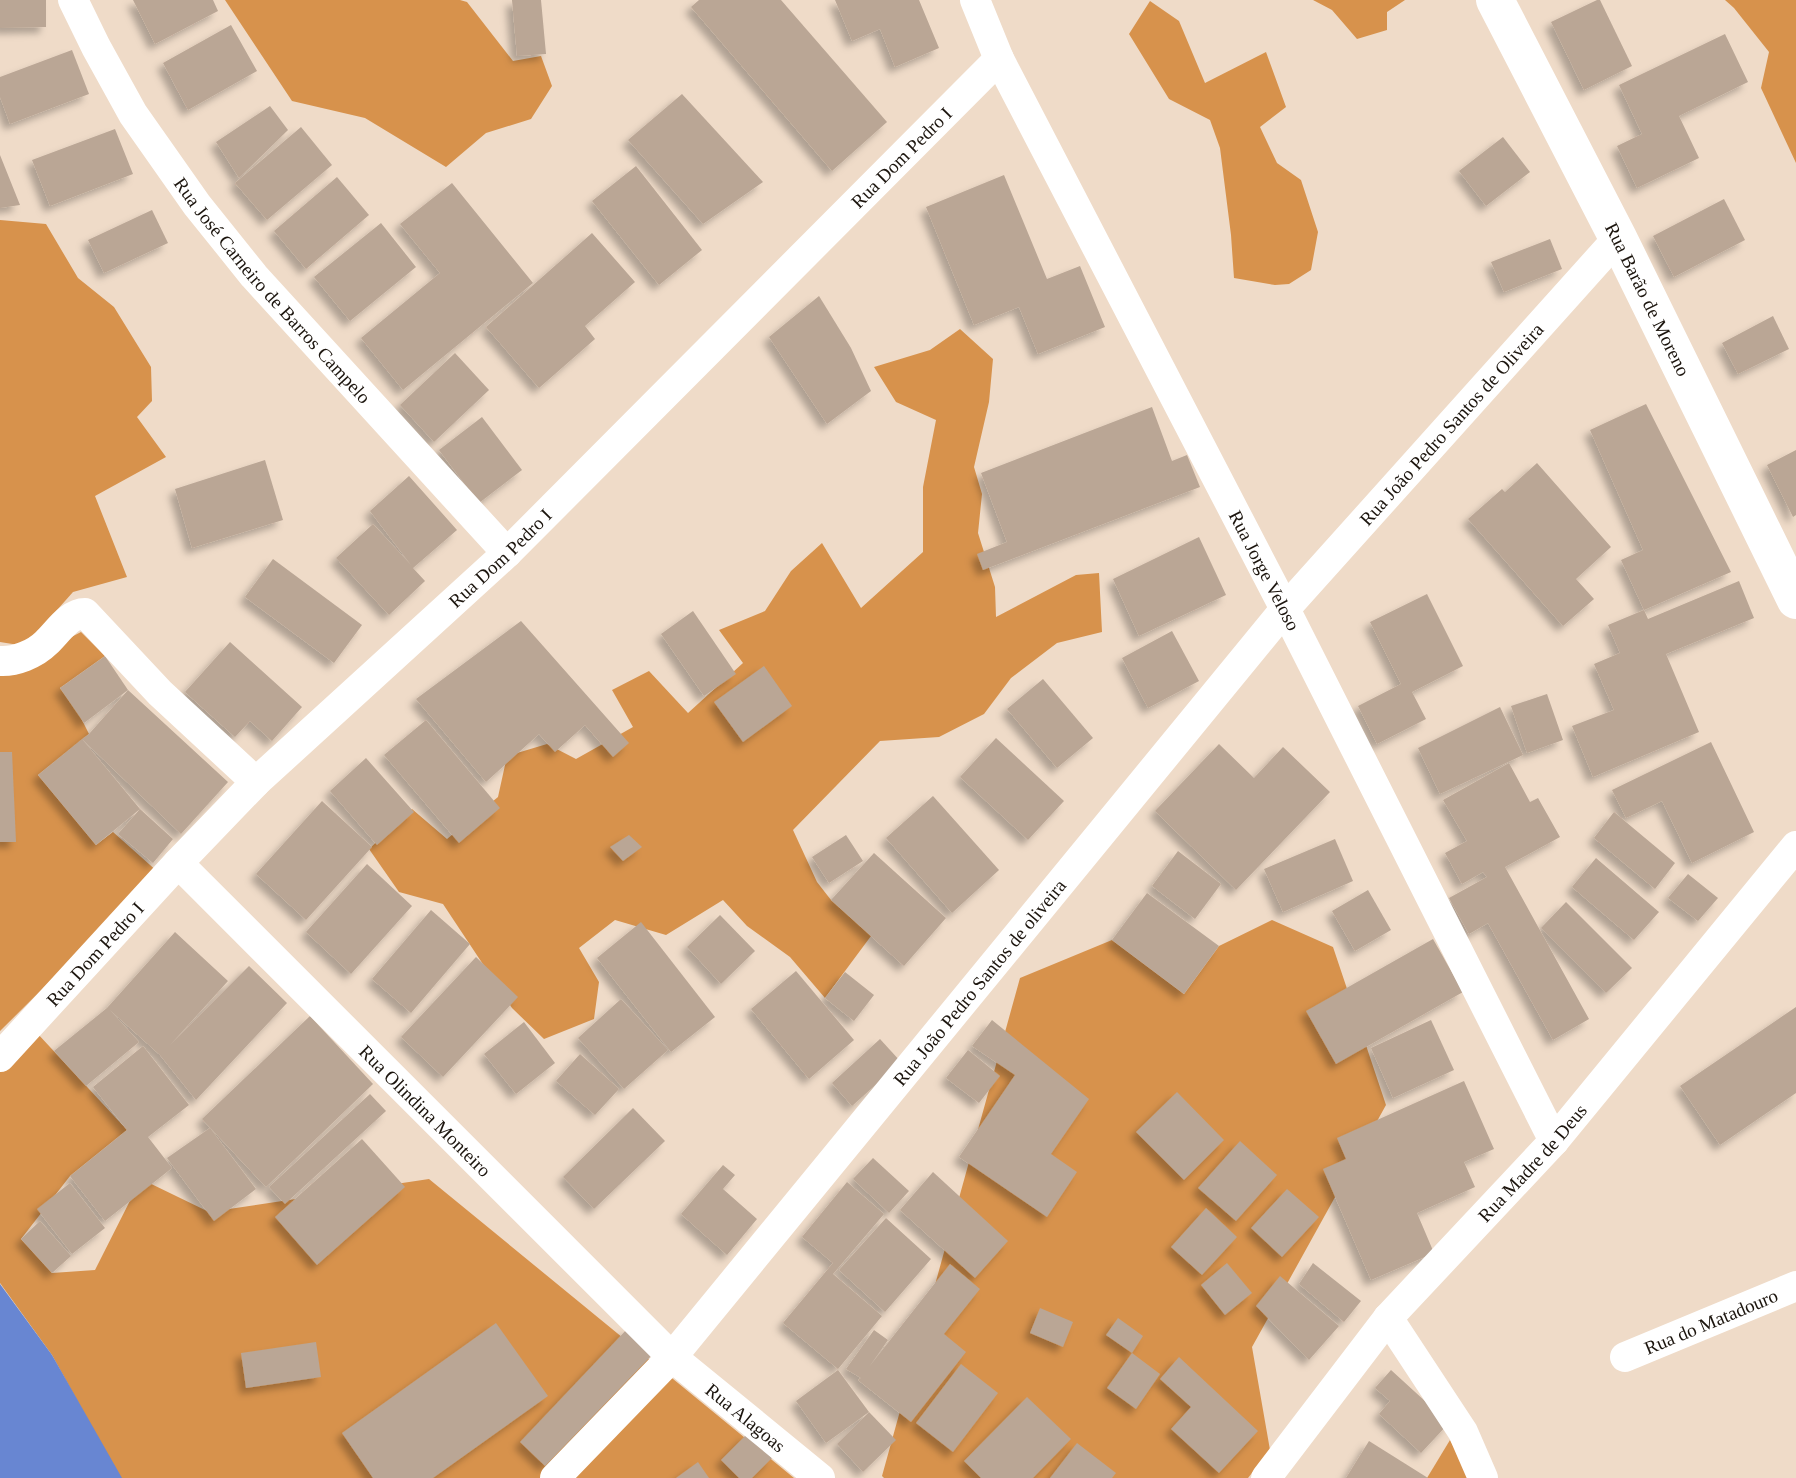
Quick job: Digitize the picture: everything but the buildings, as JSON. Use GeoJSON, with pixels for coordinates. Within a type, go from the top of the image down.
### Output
{"type":"FeatureCollection","features":[{"type":"Feature","properties":{"kind":"street","name":"Rua José Carneiro de Barros Campelo"},"geometry":{"type":"LineString","coordinates":[[73,0],[133,114],[197,205],[254,276],[507,553]]}},
{"type":"Feature","properties":{"kind":"street","name":"Rua Jorge Veloso"},"geometry":{"type":"LineString","coordinates":[[975,0],[999,59],[1285,609],[1554,1141]]}},
{"type":"Feature","properties":{"kind":"street","name":"Rua Barão de Moreno"},"geometry":{"type":"LineString","coordinates":[[1495,0],[1786,556],[1796,600]]}},
{"type":"Feature","properties":{"kind":"street","name":"Rua Dom Pedro I"},"geometry":{"type":"LineString","coordinates":[[0,1057],[256,782],[507,553],[999,59]]}},
{"type":"Feature","properties":{"kind":"street","name":"Rua João Pedro Santos de Oliveira"},"geometry":{"type":"LineString","coordinates":[[1285,609],[1618,238]]}},
{"type":"Feature","properties":{"kind":"street","name":"Rua João Pedro Santos de oliveira"},"geometry":{"type":"LineString","coordinates":[[555,1478],[672,1357],[1285,609]]}},
{"type":"Feature","properties":{"kind":"street"},"geometry":{"type":"LineString","coordinates":[[0,661],[24,657],[44,646],[76,614],[85,613],[160,693],[256,782]]}},
{"type":"Feature","properties":{"kind":"street","name":"Rua Madre de Deus"},"geometry":{"type":"LineString","coordinates":[[1266,1478],[1388,1318],[1554,1141],[1796,846]]}},
{"type":"Feature","properties":{"kind":"street","name":"Rua Olindina Monteiro"},"geometry":{"type":"LineString","coordinates":[[178,863],[672,1357]]}},
{"type":"Feature","properties":{"kind":"street","name":"Rua do Matadouro"},"geometry":{"type":"LineString","coordinates":[[1625,1357],[1796,1286]]}},
{"type":"Feature","properties":{"kind":"street"},"geometry":{"type":"LineString","coordinates":[[1388,1318],[1462,1432],[1483,1478]]}},
{"type":"Feature","properties":{"kind":"street","name":"Rua Alagoas"},"geometry":{"type":"LineString","coordinates":[[672,1357],[820,1478]]}},
{"type":"Feature","properties":{"kind":"shaded area"},"geometry":{"type":"Polygon","coordinates":[[[225,0],[460,0],[467,2],[513,61],[541,56],[552,86],[531,119],[486,133],[446,167],[365,118],[292,101],[225,0]]]}},
{"type":"Feature","properties":{"kind":"shaded area"},"geometry":{"type":"Polygon","coordinates":[[[1313,0],[1405,0],[1387,12],[1387,30],[1357,39],[1332,10],[1313,0]]]}},
{"type":"Feature","properties":{"kind":"shaded area"},"geometry":{"type":"Polygon","coordinates":[[[1725,0],[1796,0],[1796,163],[1761,88],[1769,52],[1725,0]]]}},
{"type":"Feature","properties":{"kind":"shaded area"},"geometry":{"type":"Polygon","coordinates":[[[1150,1],[1179,21],[1205,83],[1266,52],[1286,107],[1260,127],[1277,163],[1301,180],[1318,232],[1311,270],[1289,284],[1275,285],[1234,278],[1220,148],[1210,120],[1169,99],[1129,34],[1150,1]]]}},
{"type":"Feature","properties":{"kind":"shaded area"},"geometry":{"type":"Polygon","coordinates":[[[0,220],[46,224],[78,278],[114,307],[151,367],[152,401],[137,417],[166,457],[95,496],[127,577],[73,592],[25,646],[0,642],[0,220]]]}},
{"type":"Feature","properties":{"kind":"shaded area"},"geometry":{"type":"Polygon","coordinates":[[[960,329],[993,359],[989,402],[974,467],[982,494],[978,533],[995,587],[996,617],[1076,575],[1099,573],[1102,632],[1057,643],[1011,678],[984,714],[939,737],[880,741],[793,830],[817,882],[831,900],[871,936],[825,998],[790,957],[747,926],[723,900],[666,935],[615,920],[579,948],[599,982],[594,1019],[544,1039],[512,1008],[443,904],[399,892],[369,849],[412,809],[447,839],[498,797],[507,756],[547,744],[576,759],[633,727],[612,690],[649,671],[688,713],[743,663],[719,630],[765,611],[791,571],[822,543],[861,608],[923,552],[923,487],[936,420],[896,402],[874,367],[930,350],[960,329]]]}},
{"type":"Feature","properties":{"kind":"shaded area"},"geometry":{"type":"Polygon","coordinates":[[[81,632],[105,656],[60,688],[89,734],[38,775],[96,845],[113,832],[159,873],[0,1031],[0,674],[81,632]]]}},
{"type":"Feature","properties":{"kind":"shaded area"},"geometry":{"type":"Polygon","coordinates":[[[1272,920],[1333,947],[1386,1105],[1252,1347],[1270,1450],[1248,1478],[884,1478],[882,1476],[1020,978],[1112,940],[1184,994],[1219,946],[1272,920]]]}},
{"type":"Feature","properties":{"kind":"shaded area"},"geometry":{"type":"Polygon","coordinates":[[[37,1033],[127,1130],[70,1176],[21,1239],[52,1273],[95,1270],[141,1179],[209,1212],[429,1179],[794,1478],[120,1478],[52,1355],[0,1283],[0,1070],[37,1033]]]}},
{"type":"Feature","properties":{"kind":"shaded area"},"geometry":{"type":"Polygon","coordinates":[[[1450,1440],[1471,1478],[1427,1478],[1450,1440]]]}},
{"type":"Feature","properties":{"kind":"water"},"geometry":{"type":"Polygon","coordinates":[[[0,1284],[52,1355],[122,1478],[0,1478],[0,1284]]]}}]}
